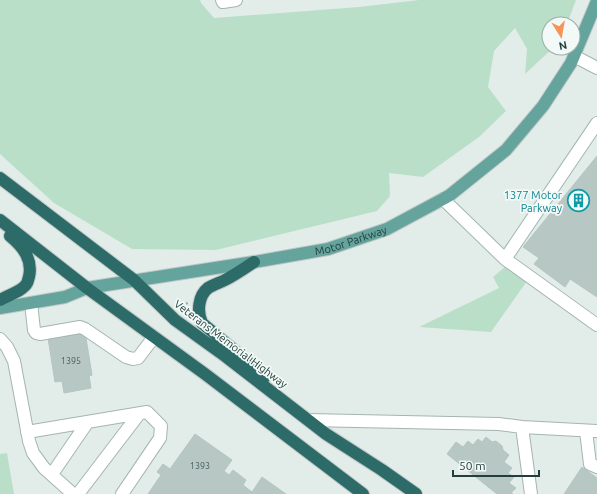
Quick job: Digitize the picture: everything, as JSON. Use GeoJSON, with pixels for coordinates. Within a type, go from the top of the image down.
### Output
{"type":"FeatureCollection","features":[{"type":"Feature","properties":{"kind":"highway","name":"Veterans Memorial Highway"},"geometry":{"type":"LineString","coordinates":[[0,178],[134,280],[175,320],[326,434],[416,494]]}},
{"type":"Feature","properties":{"kind":"highway"},"geometry":{"type":"LineString","coordinates":[[0,220],[87,288],[212,379],[363,494]]}},
{"type":"Feature","properties":{"kind":"highway"},"geometry":{"type":"LineString","coordinates":[[0,228],[23,249],[29,259],[30,273],[27,284],[21,289],[0,300]]}},
{"type":"Feature","properties":{"kind":"highway"},"geometry":{"type":"LineString","coordinates":[[254,262],[224,281],[206,289],[202,294],[199,304],[199,316],[202,322],[247,361],[288,404]]}},
{"type":"Feature","properties":{"kind":"main road","name":"Motor Parkway"},"geometry":{"type":"LineString","coordinates":[[581,40],[597,3]]}},
{"type":"Feature","properties":{"kind":"main road","name":"Motor Parkway"},"geometry":{"type":"LineString","coordinates":[[0,308],[65,297],[87,288],[328,249],[386,229],[450,195],[506,150],[543,106],[574,56]]}},
{"type":"Feature","properties":{"kind":"lane"},"geometry":{"type":"LineString","coordinates":[[222,0],[223,2],[236,0]]}},
{"type":"Feature","properties":{"kind":"lane"},"geometry":{"type":"LineString","coordinates":[[574,56],[597,68]]}},
{"type":"Feature","properties":{"kind":"lane"},"geometry":{"type":"LineString","coordinates":[[505,259],[597,124]]}},
{"type":"Feature","properties":{"kind":"lane"},"geometry":{"type":"LineString","coordinates":[[443,199],[505,259],[597,325]]}},
{"type":"Feature","properties":{"kind":"lane"},"geometry":{"type":"LineString","coordinates":[[31,303],[34,330],[36,333],[40,334],[80,327],[126,357],[134,359],[138,358],[154,337]]}},
{"type":"Feature","properties":{"kind":"lane"},"geometry":{"type":"LineString","coordinates":[[0,339],[7,347],[14,361],[27,432],[33,453],[44,468],[73,494]]}},
{"type":"Feature","properties":{"kind":"lane"},"geometry":{"type":"LineString","coordinates":[[27,432],[147,412],[161,426],[160,438],[122,494]]}},
{"type":"Feature","properties":{"kind":"lane"},"geometry":{"type":"LineString","coordinates":[[78,494],[139,414]]}},
{"type":"Feature","properties":{"kind":"lane"},"geometry":{"type":"LineString","coordinates":[[308,420],[499,424],[522,427],[591,431],[590,464],[597,467]]}},
{"type":"Feature","properties":{"kind":"lane"},"geometry":{"type":"LineString","coordinates":[[52,474],[87,423]]}},
{"type":"Feature","properties":{"kind":"lane"},"geometry":{"type":"LineString","coordinates":[[522,427],[531,494]]}},
{"type":"Feature","properties":{"kind":"path"},"geometry":{"type":"LineString","coordinates":[[175,305],[196,302]]}},
{"type":"Feature","properties":{"kind":"green space"},"geometry":{"type":"Polygon","coordinates":[[[0,0],[200,0],[214,18],[359,7],[419,0],[576,0],[570,16],[541,16],[541,56],[544,56],[525,74],[527,49],[515,28],[494,51],[488,87],[506,111],[479,137],[423,177],[389,173],[390,196],[377,211],[216,250],[132,249],[54,203],[0,154],[0,0]]]}},
{"type":"Feature","properties":{"kind":"green space"},"geometry":{"type":"Polygon","coordinates":[[[506,266],[527,281],[491,332],[419,327],[499,288],[493,277],[506,266]]]}},
{"type":"Feature","properties":{"kind":"green space"},"geometry":{"type":"Polygon","coordinates":[[[7,453],[14,494],[0,494],[0,454],[7,453]]]}},
{"type":"Feature","properties":{"kind":"building","name":"1377 Motor Parkway"},"geometry":{"type":"Polygon","coordinates":[[[597,156],[597,297],[570,279],[565,287],[534,264],[539,258],[523,247],[597,156]]]}},
{"type":"Feature","properties":{"kind":"building"},"geometry":{"type":"Polygon","coordinates":[[[85,332],[92,375],[89,376],[91,388],[64,393],[62,381],[55,382],[48,338],[85,332]]]}},
{"type":"Feature","properties":{"kind":"building"},"geometry":{"type":"Polygon","coordinates":[[[195,434],[232,460],[224,471],[229,475],[233,470],[246,480],[243,485],[252,492],[262,477],[286,494],[148,494],[161,475],[157,472],[163,464],[170,469],[195,434]]]}},
{"type":"Feature","properties":{"kind":"building"},"geometry":{"type":"Polygon","coordinates":[[[486,437],[492,442],[496,441],[509,455],[504,462],[512,468],[508,473],[514,477],[509,483],[516,488],[511,493],[513,494],[497,494],[447,454],[456,442],[463,447],[468,441],[473,445],[478,439],[482,442],[486,437]]]}},
{"type":"Feature","properties":{"kind":"building"},"geometry":{"type":"Polygon","coordinates":[[[582,467],[597,478],[597,494],[564,494],[582,467]]]}},
{"type":"Feature","properties":{"kind":"place","name":"1377 Motor Parkway"},"geometry":{"type":"Point","coordinates":[578,201]}}]}
